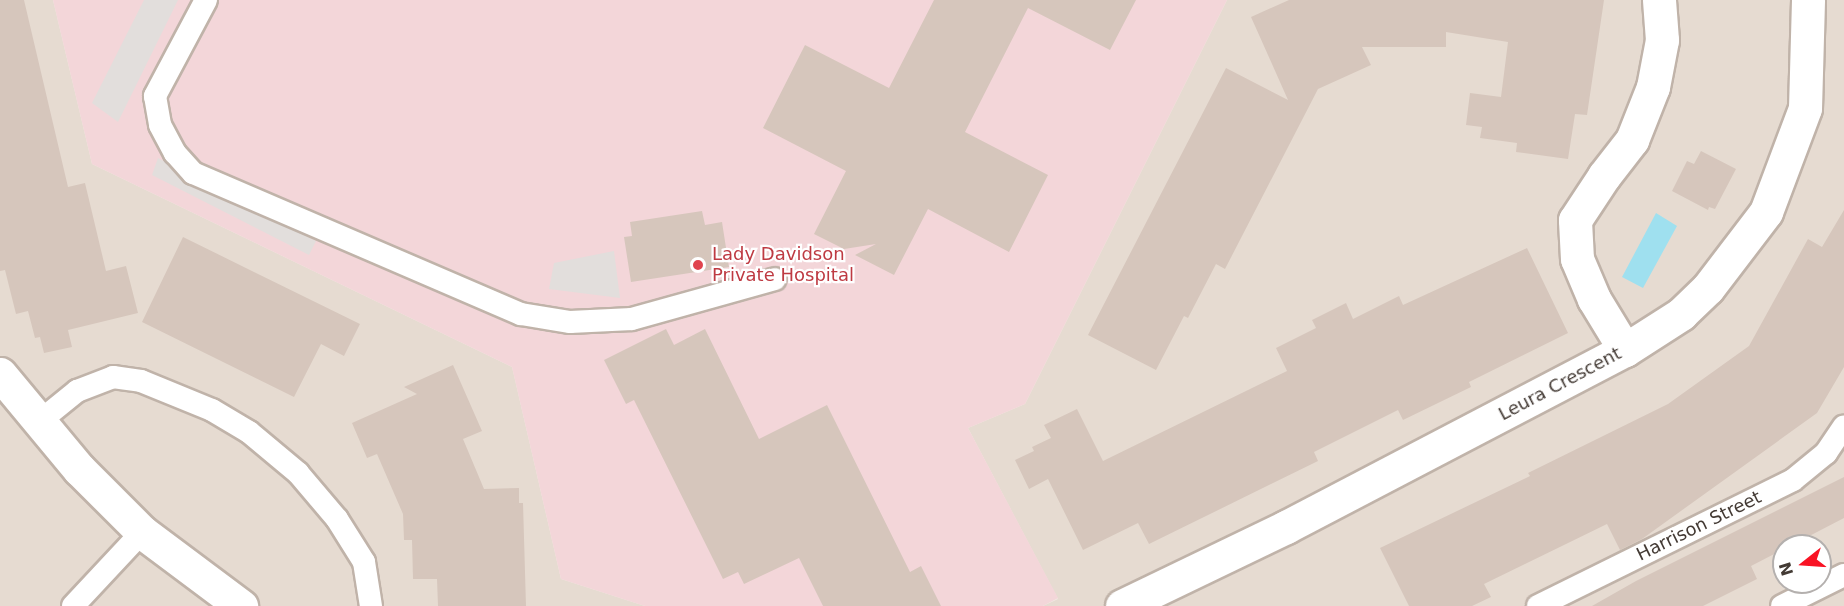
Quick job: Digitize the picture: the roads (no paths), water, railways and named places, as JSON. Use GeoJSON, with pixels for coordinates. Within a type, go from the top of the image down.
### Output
{"type":"FeatureCollection","features":[{"type":"Feature","properties":{"kind":"street"},"geometry":{"type":"LineString","coordinates":[[1625,350],[1594,300],[1577,259],[1575,220],[1604,176],[1632,141],[1653,87],[1662,40],[1659,0]]}},
{"type":"Feature","properties":{"kind":"street","name":"Leura Crescent"},"geometry":{"type":"LineString","coordinates":[[1122,606],[1286,527],[1625,350],[1681,314],[1708,288],[1766,212],[1805,108],[1808,0]]}},
{"type":"Feature","properties":{"kind":"street"},"geometry":{"type":"LineString","coordinates":[[0,374],[79,469],[141,532],[241,606]]}},
{"type":"Feature","properties":{"kind":"lane"},"geometry":{"type":"LineString","coordinates":[[206,0],[155,96],[160,125],[175,153],[193,173],[521,314],[570,322],[632,319],[775,279]]}},
{"type":"Feature","properties":{"kind":"lane"},"geometry":{"type":"LineString","coordinates":[[40,421],[77,391],[112,377],[141,381],[212,410],[249,432],[298,473],[338,519],[364,561],[371,606]]}},
{"type":"Feature","properties":{"kind":"lane","name":"Harrison Street"},"geometry":{"type":"LineString","coordinates":[[1538,606],[1793,480],[1826,453],[1844,426]]}},
{"type":"Feature","properties":{"kind":"lane"},"geometry":{"type":"LineString","coordinates":[[73,606],[141,532]]}},
{"type":"Feature","properties":{"kind":"lane"},"geometry":{"type":"LineString","coordinates":[[1782,606],[1844,576]]}},
{"type":"Feature","properties":{"kind":"water"},"geometry":{"type":"Polygon","coordinates":[[[1656,213],[1677,226],[1643,288],[1622,277],[1656,213]]]}},
{"type":"Feature","properties":{"kind":"place","name":"Lady Davidson Private Hospital"},"geometry":{"type":"Point","coordinates":[698,265]}}]}
